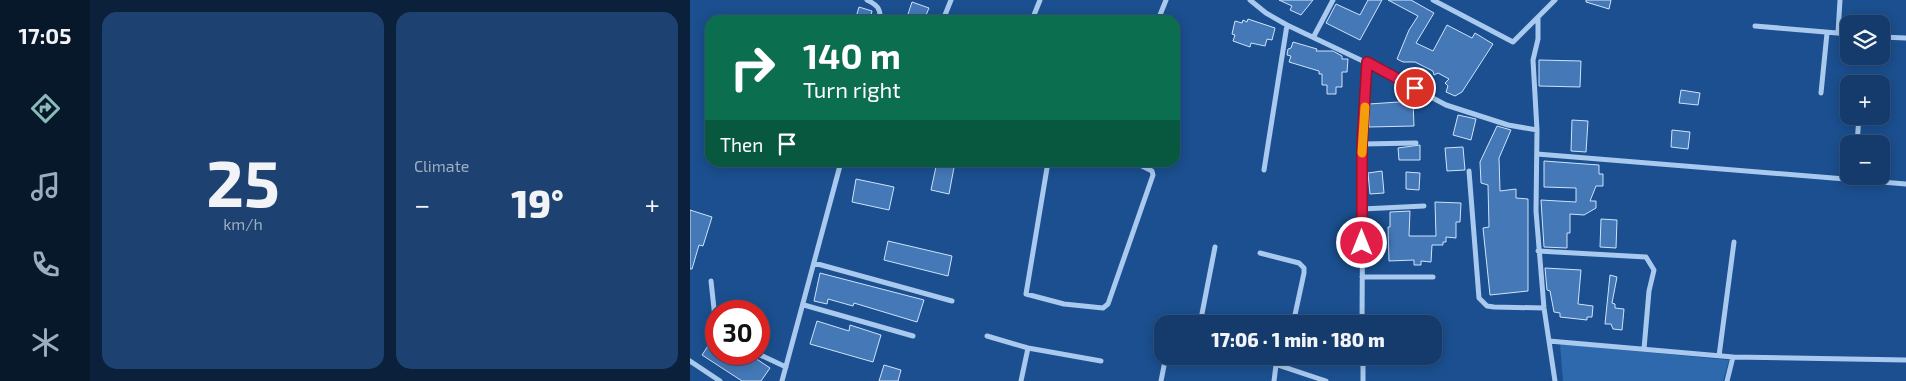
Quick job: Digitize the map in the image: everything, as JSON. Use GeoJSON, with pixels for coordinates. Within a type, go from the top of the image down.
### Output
{"type":"FeatureCollection","features":[{"type":"Feature","properties":{"kind":"street"},"geometry":{"type":"LineString","coordinates":[[867,0],[878,3],[881,15]]}},
{"type":"Feature","properties":{"kind":"street"},"geometry":{"type":"LineString","coordinates":[[945,15],[951,0]]}},
{"type":"Feature","properties":{"kind":"street"},"geometry":{"type":"LineString","coordinates":[[1034,15],[1040,0]]}},
{"type":"Feature","properties":{"kind":"street"},"geometry":{"type":"LineString","coordinates":[[1160,15],[1166,0]]}},
{"type":"Feature","properties":{"kind":"street"},"geometry":{"type":"LineString","coordinates":[[1250,0],[1266,13],[1287,25],[1367,62],[1446,105],[1469,114],[1508,125],[1537,130]]}},
{"type":"Feature","properties":{"kind":"street"},"geometry":{"type":"LineString","coordinates":[[1314,36],[1333,0]]}},
{"type":"Feature","properties":{"kind":"street"},"geometry":{"type":"LineString","coordinates":[[1433,0],[1512,42],[1554,0]]}},
{"type":"Feature","properties":{"kind":"street"},"geometry":{"type":"LineString","coordinates":[[1755,26],[1838,33],[1840,0]]}},
{"type":"Feature","properties":{"kind":"street"},"geometry":{"type":"LineString","coordinates":[[1538,18],[1538,39],[1533,60],[1537,130],[1536,211],[1544,308],[1555,381]]}},
{"type":"Feature","properties":{"kind":"street"},"geometry":{"type":"LineString","coordinates":[[1264,170],[1287,25]]}},
{"type":"Feature","properties":{"kind":"street"},"geometry":{"type":"LineString","coordinates":[[1821,93],[1827,33]]}},
{"type":"Feature","properties":{"kind":"street"},"geometry":{"type":"LineString","coordinates":[[1890,37],[1906,38]]}},
{"type":"Feature","properties":{"kind":"street"},"geometry":{"type":"LineString","coordinates":[[1362,315],[1362,144],[1367,62]]}},
{"type":"Feature","properties":{"kind":"street"},"geometry":{"type":"LineString","coordinates":[[1362,144],[1416,143]]}},
{"type":"Feature","properties":{"kind":"street"},"geometry":{"type":"LineString","coordinates":[[1537,154],[1840,177]]}},
{"type":"Feature","properties":{"kind":"street"},"geometry":{"type":"LineString","coordinates":[[782,381],[804,306],[840,167]]}},
{"type":"Feature","properties":{"kind":"street"},"geometry":{"type":"LineString","coordinates":[[1047,167],[1026,294],[1064,304],[1104,308],[1108,304],[1154,175],[1152,171],[1144,167]]}},
{"type":"Feature","properties":{"kind":"street"},"geometry":{"type":"LineString","coordinates":[[1470,171],[1479,298],[1487,306],[1544,308]]}},
{"type":"Feature","properties":{"kind":"street"},"geometry":{"type":"LineString","coordinates":[[1890,182],[1906,184]]}},
{"type":"Feature","properties":{"kind":"street"},"geometry":{"type":"LineString","coordinates":[[1362,209],[1424,206]]}},
{"type":"Feature","properties":{"kind":"street"},"geometry":{"type":"LineString","coordinates":[[1719,356],[1734,242]]}},
{"type":"Feature","properties":{"kind":"street"},"geometry":{"type":"LineString","coordinates":[[1202,315],[1215,247]]}},
{"type":"Feature","properties":{"kind":"street"},"geometry":{"type":"LineString","coordinates":[[1538,251],[1646,257],[1654,270],[1649,291],[1644,349]]}},
{"type":"Feature","properties":{"kind":"street"},"geometry":{"type":"LineString","coordinates":[[1260,253],[1299,263],[1304,268],[1295,315]]}},
{"type":"Feature","properties":{"kind":"street"},"geometry":{"type":"LineString","coordinates":[[814,263],[952,301]]}},
{"type":"Feature","properties":{"kind":"street"},"geometry":{"type":"LineString","coordinates":[[1362,277],[1433,277]]}},
{"type":"Feature","properties":{"kind":"street"},"geometry":{"type":"LineString","coordinates":[[710,281],[713,300]]}},
{"type":"Feature","properties":{"kind":"street"},"geometry":{"type":"LineString","coordinates":[[804,306],[913,336]]}},
{"type":"Feature","properties":{"kind":"street"},"geometry":{"type":"LineString","coordinates":[[987,336],[1028,348],[1101,361]]}},
{"type":"Feature","properties":{"kind":"street"},"geometry":{"type":"LineString","coordinates":[[1549,341],[1733,357],[1906,360]]}},
{"type":"Feature","properties":{"kind":"street"},"geometry":{"type":"LineString","coordinates":[[1021,381],[1028,348]]}},
{"type":"Feature","properties":{"kind":"street"},"geometry":{"type":"LineString","coordinates":[[1727,381],[1733,357]]}},
{"type":"Feature","properties":{"kind":"street"},"geometry":{"type":"LineString","coordinates":[[770,360],[786,367]]}},
{"type":"Feature","properties":{"kind":"street"},"geometry":{"type":"LineString","coordinates":[[690,361],[720,381]]}},
{"type":"Feature","properties":{"kind":"street"},"geometry":{"type":"LineString","coordinates":[[1160,381],[1164,365]]}},
{"type":"Feature","properties":{"kind":"street"},"geometry":{"type":"LineString","coordinates":[[1274,381],[1276,365],[1326,381]]}},
{"type":"Feature","properties":{"kind":"street"},"geometry":{"type":"LineString","coordinates":[[1363,365],[1363,381]]}},
{"type":"Feature","properties":{"kind":"shaded area"},"geometry":{"type":"Polygon","coordinates":[[[1560,344],[1729,360],[1723,381],[1563,381],[1560,344]]]}},
{"type":"Feature","properties":{"kind":"building"},"geometry":{"type":"Polygon","coordinates":[[[1279,0],[1313,0],[1301,15],[1290,10],[1292,6],[1279,0]]]}},
{"type":"Feature","properties":{"kind":"building"},"geometry":{"type":"Polygon","coordinates":[[[1368,0],[1382,0],[1360,40],[1326,23],[1336,4],[1360,15],[1368,0]]]}},
{"type":"Feature","properties":{"kind":"building"},"geometry":{"type":"Polygon","coordinates":[[[1388,0],[1411,0],[1434,13],[1416,43],[1433,51],[1447,25],[1472,38],[1475,33],[1493,44],[1462,92],[1455,96],[1446,92],[1448,86],[1445,83],[1449,79],[1438,73],[1434,75],[1433,71],[1415,62],[1403,62],[1397,59],[1409,30],[1418,16],[1388,0]]]}},
{"type":"Feature","properties":{"kind":"building"},"geometry":{"type":"Polygon","coordinates":[[[1586,0],[1611,0],[1609,9],[1586,2],[1586,0]]]}},
{"type":"Feature","properties":{"kind":"building"},"geometry":{"type":"Polygon","coordinates":[[[912,2],[929,8],[926,15],[908,15],[912,2]]]}},
{"type":"Feature","properties":{"kind":"building"},"geometry":{"type":"Polygon","coordinates":[[[859,7],[872,11],[871,15],[857,15],[859,7]]]}},
{"type":"Feature","properties":{"kind":"building"},"geometry":{"type":"Polygon","coordinates":[[[1248,19],[1275,28],[1272,40],[1267,39],[1265,46],[1251,43],[1250,47],[1233,41],[1235,35],[1232,34],[1235,21],[1242,23],[1243,20],[1247,22],[1248,19]]]}},
{"type":"Feature","properties":{"kind":"building"},"geometry":{"type":"Polygon","coordinates":[[[1293,42],[1317,49],[1316,51],[1333,51],[1342,56],[1342,59],[1348,59],[1347,72],[1342,72],[1342,87],[1336,87],[1336,94],[1327,94],[1327,85],[1322,85],[1322,74],[1319,74],[1319,71],[1289,62],[1291,56],[1287,55],[1288,49],[1291,48],[1293,42]]]}},
{"type":"Feature","properties":{"kind":"building"},"geometry":{"type":"Polygon","coordinates":[[[1539,60],[1581,61],[1580,87],[1539,86],[1539,60]]]}},
{"type":"Feature","properties":{"kind":"building"},"geometry":{"type":"Polygon","coordinates":[[[1681,90],[1700,93],[1698,105],[1679,103],[1681,90]]]}},
{"type":"Feature","properties":{"kind":"building"},"geometry":{"type":"Polygon","coordinates":[[[1413,101],[1414,126],[1369,127],[1369,104],[1413,101]]]}},
{"type":"Feature","properties":{"kind":"building"},"geometry":{"type":"Polygon","coordinates":[[[1458,115],[1476,119],[1471,140],[1453,135],[1458,115]]]}},
{"type":"Feature","properties":{"kind":"building"},"geometry":{"type":"Polygon","coordinates":[[[1572,120],[1588,121],[1586,152],[1571,151],[1572,120]]]}},
{"type":"Feature","properties":{"kind":"building"},"geometry":{"type":"Polygon","coordinates":[[[1497,126],[1511,130],[1499,158],[1500,191],[1516,189],[1516,198],[1528,199],[1528,291],[1490,295],[1483,228],[1489,227],[1488,185],[1481,183],[1480,162],[1497,126]]]}},
{"type":"Feature","properties":{"kind":"building"},"geometry":{"type":"Polygon","coordinates":[[[1672,130],[1690,132],[1688,149],[1671,147],[1672,130]]]}},
{"type":"Feature","properties":{"kind":"building"},"geometry":{"type":"Polygon","coordinates":[[[1420,145],[1420,160],[1399,160],[1398,148],[1420,145]]]}},
{"type":"Feature","properties":{"kind":"building"},"geometry":{"type":"Polygon","coordinates":[[[1463,147],[1465,170],[1447,171],[1445,148],[1463,147]]]}},
{"type":"Feature","properties":{"kind":"building"},"geometry":{"type":"Polygon","coordinates":[[[1544,161],[1599,165],[1599,174],[1603,174],[1603,186],[1596,186],[1590,201],[1596,201],[1596,208],[1584,215],[1570,214],[1570,233],[1567,233],[1567,248],[1544,247],[1541,200],[1576,202],[1576,188],[1544,187],[1544,161]]]}},
{"type":"Feature","properties":{"kind":"building"},"geometry":{"type":"Polygon","coordinates":[[[936,167],[954,167],[949,194],[931,190],[936,167]]]}},
{"type":"Feature","properties":{"kind":"building"},"geometry":{"type":"Polygon","coordinates":[[[1382,171],[1384,193],[1370,194],[1368,173],[1382,171]]]}},
{"type":"Feature","properties":{"kind":"building"},"geometry":{"type":"Polygon","coordinates":[[[1406,172],[1420,173],[1419,190],[1406,189],[1406,172]]]}},
{"type":"Feature","properties":{"kind":"building"},"geometry":{"type":"Polygon","coordinates":[[[856,179],[894,187],[889,210],[852,202],[856,179]]]}},
{"type":"Feature","properties":{"kind":"building"},"geometry":{"type":"Polygon","coordinates":[[[1435,202],[1461,203],[1460,222],[1456,222],[1456,238],[1446,237],[1446,242],[1443,242],[1443,245],[1432,245],[1431,262],[1421,261],[1421,265],[1414,265],[1414,260],[1389,261],[1388,227],[1390,227],[1390,212],[1410,211],[1409,236],[1436,236],[1435,202]]]}},
{"type":"Feature","properties":{"kind":"building"},"geometry":{"type":"Polygon","coordinates":[[[690,210],[712,217],[703,246],[699,245],[692,269],[690,269],[690,210]]]}},
{"type":"Feature","properties":{"kind":"building"},"geometry":{"type":"Polygon","coordinates":[[[1601,219],[1617,220],[1616,248],[1600,247],[1601,219]]]}},
{"type":"Feature","properties":{"kind":"building"},"geometry":{"type":"Polygon","coordinates":[[[888,241],[952,256],[948,276],[884,260],[888,241]]]}},
{"type":"Feature","properties":{"kind":"building"},"geometry":{"type":"Polygon","coordinates":[[[1545,268],[1581,270],[1578,304],[1593,306],[1592,317],[1587,317],[1587,320],[1560,317],[1560,313],[1554,312],[1550,291],[1547,290],[1545,268]]]}},
{"type":"Feature","properties":{"kind":"building"},"geometry":{"type":"Polygon","coordinates":[[[820,273],[924,300],[917,322],[854,303],[853,306],[828,299],[827,304],[814,301],[820,273]]]}},
{"type":"Feature","properties":{"kind":"building"},"geometry":{"type":"Polygon","coordinates":[[[1610,275],[1617,277],[1612,303],[1615,304],[1615,308],[1624,309],[1622,330],[1613,329],[1611,324],[1605,324],[1610,275]]]}},
{"type":"Feature","properties":{"kind":"building"},"geometry":{"type":"Polygon","coordinates":[[[817,321],[849,331],[850,325],[881,335],[873,362],[810,344],[817,321]]]}},
{"type":"Feature","properties":{"kind":"building"},"geometry":{"type":"Polygon","coordinates":[[[717,365],[766,365],[770,368],[761,381],[742,381],[717,365]]]}},
{"type":"Feature","properties":{"kind":"building"},"geometry":{"type":"Polygon","coordinates":[[[884,365],[901,370],[898,381],[879,381],[884,365]]]}},
{"type":"Feature","properties":{"kind":"slow traffic"},"geometry":{"type":"LineString","coordinates":[[1362,153],[1365,107]]}},
{"type":"Feature","properties":{"kind":"route"},"geometry":{"type":"LineString","coordinates":[[1362,243],[1362,144],[1367,62],[1415,88]]}}]}
